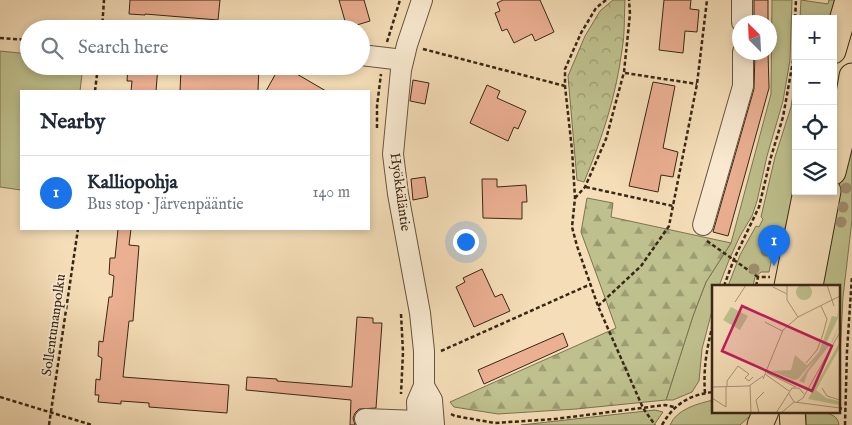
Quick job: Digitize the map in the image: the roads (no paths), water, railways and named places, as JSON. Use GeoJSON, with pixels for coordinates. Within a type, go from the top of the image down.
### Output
{"type":"FeatureCollection","features":[{"type":"Feature","properties":{"kind":"main road"},"geometry":{"type":"LineString","coordinates":[[849,0],[852,14]]}},
{"type":"Feature","properties":{"kind":"main road"},"geometry":{"type":"LineString","coordinates":[[837,38],[849,0]]}},
{"type":"Feature","properties":{"kind":"main road"},"geometry":{"type":"LineString","coordinates":[[837,158],[842,140],[852,76]]}},
{"type":"Feature","properties":{"kind":"main road"},"geometry":{"type":"LineString","coordinates":[[779,282],[805,195]]}},
{"type":"Feature","properties":{"kind":"main road"},"geometry":{"type":"LineString","coordinates":[[810,285],[827,195]]}},
{"type":"Feature","properties":{"kind":"main road"},"geometry":{"type":"LineString","coordinates":[[760,425],[766,412]]}},
{"type":"Feature","properties":{"kind":"main road"},"geometry":{"type":"LineString","coordinates":[[792,412],[793,425]]}},
{"type":"Feature","properties":{"kind":"street","name":"Hyökkäläntie"},"geometry":{"type":"LineString","coordinates":[[422,0],[405,52],[396,108],[393,154],[398,194],[429,352],[424,386],[432,400],[423,420]]}},
{"type":"Feature","properties":{"kind":"street"},"geometry":{"type":"LineString","coordinates":[[742,0],[742,15]]}},
{"type":"Feature","properties":{"kind":"street"},"geometry":{"type":"LineString","coordinates":[[370,55],[383,56],[405,52]]}},
{"type":"Feature","properties":{"kind":"street"},"geometry":{"type":"LineString","coordinates":[[703,225],[744,86],[743,60]]}},
{"type":"Feature","properties":{"kind":"street"},"geometry":{"type":"LineString","coordinates":[[365,419],[423,420]]}},
{"type":"Feature","properties":{"kind":"place","name":"Kalliopohja"},"geometry":{"type":"Point","coordinates":[774,266]}}]}
